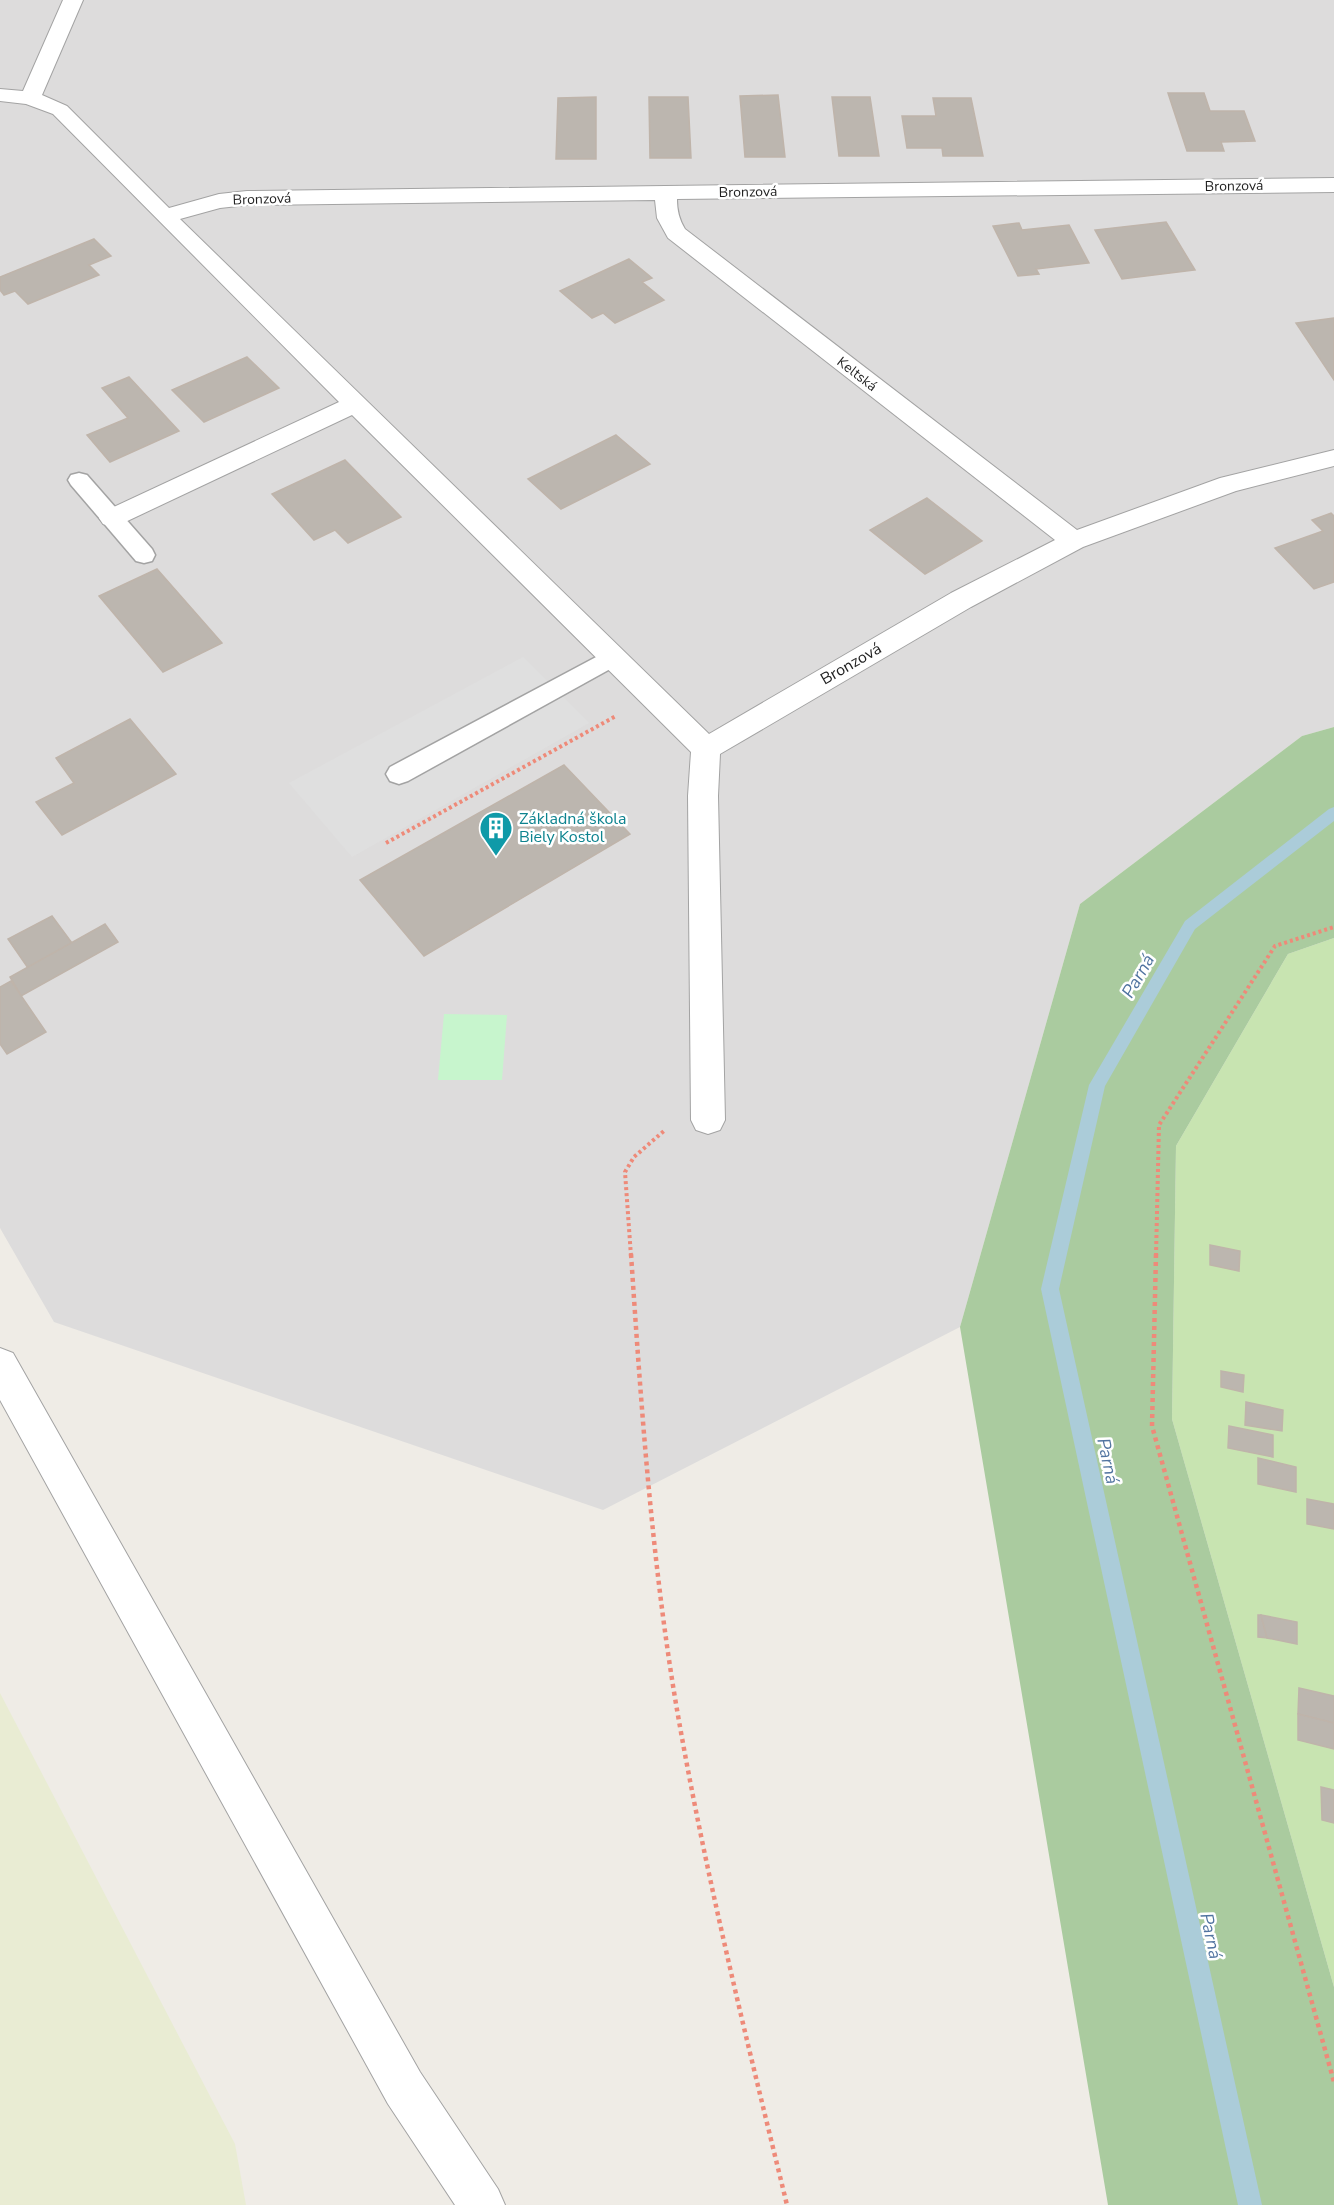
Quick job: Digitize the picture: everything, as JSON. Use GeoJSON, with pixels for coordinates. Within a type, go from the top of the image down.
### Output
{"type":"FeatureCollection","features":[{"type":"Feature","properties":{"kind":"street"},"geometry":{"type":"LineString","coordinates":[[30,98],[73,0],[90,0]]}},
{"type":"Feature","properties":{"kind":"street"},"geometry":{"type":"LineString","coordinates":[[0,95],[30,98],[60,110],[164,216],[706,749],[703,796],[708,1120]]}},
{"type":"Feature","properties":{"kind":"street","name":"Bronzová"},"geometry":{"type":"LineString","coordinates":[[164,216],[219,201],[248,198],[1334,185]]}},
{"type":"Feature","properties":{"kind":"street","name":"Keltská"},"geometry":{"type":"LineString","coordinates":[[667,192],[665,206],[669,222],[676,233],[1074,541]]}},
{"type":"Feature","properties":{"kind":"street"},"geometry":{"type":"LineString","coordinates":[[112,518],[356,404]]}},
{"type":"Feature","properties":{"kind":"street","name":"Bronzová"},"geometry":{"type":"LineString","coordinates":[[706,749],[961,600],[1074,541],[1229,484],[1334,458]]}},
{"type":"Feature","properties":{"kind":"street"},"geometry":{"type":"LineString","coordinates":[[0,1365],[404,2088],[482,2205]]}},
{"type":"Feature","properties":{"kind":"lane"},"geometry":{"type":"LineString","coordinates":[[79,480],[144,555]]}},
{"type":"Feature","properties":{"kind":"lane"},"geometry":{"type":"LineString","coordinates":[[399,774],[613,657]]}},
{"type":"Feature","properties":{"kind":"path"},"geometry":{"type":"LineString","coordinates":[[386,843],[618,715]]}},
{"type":"Feature","properties":{"kind":"path"},"geometry":{"type":"LineString","coordinates":[[1334,927],[1275,946],[1159,1125],[1152,1426],[1334,2082]]}},
{"type":"Feature","properties":{"kind":"path"},"geometry":{"type":"LineString","coordinates":[[668,1127],[634,1157],[625,1172],[646,1475],[675,1695],[717,1917],[787,2205]]}},
{"type":"Feature","properties":{"kind":"shaded area"},"geometry":{"type":"Polygon","coordinates":[[[0,0],[1334,0],[1334,727],[1302,736],[1080,904],[960,1327],[603,1510],[54,1322],[0,1228],[0,0]]]}},
{"type":"Feature","properties":{"kind":"shaded area"},"geometry":{"type":"Polygon","coordinates":[[[523,657],[589,723],[352,857],[289,783],[523,657]]]}},
{"type":"Feature","properties":{"kind":"green space"},"geometry":{"type":"Polygon","coordinates":[[[1334,727],[1334,938],[1288,954],[1176,1146],[1172,1419],[1334,1987],[1334,2205],[1108,2205],[960,1327],[1080,904],[1302,736],[1334,727]]]}},
{"type":"Feature","properties":{"kind":"green space"},"geometry":{"type":"Polygon","coordinates":[[[1334,938],[1334,1987],[1172,1419],[1176,1146],[1288,954],[1334,938]]]}},
{"type":"Feature","properties":{"kind":"green space"},"geometry":{"type":"Polygon","coordinates":[[[444,1014],[507,1015],[502,1080],[438,1080],[444,1014]]]}},
{"type":"Feature","properties":{"kind":"green space"},"geometry":{"type":"Polygon","coordinates":[[[0,1693],[235,2144],[246,2205],[0,2205],[0,1693]]]}},
{"type":"Feature","properties":{"kind":"building"},"geometry":{"type":"Polygon","coordinates":[[[1168,93],[1204,93],[1210,111],[1244,111],[1255,141],[1221,142],[1224,151],[1187,151],[1168,93]]]}},
{"type":"Feature","properties":{"kind":"building"},"geometry":{"type":"Polygon","coordinates":[[[778,95],[785,157],[745,157],[740,96],[778,95]]]}},
{"type":"Feature","properties":{"kind":"building"},"geometry":{"type":"Polygon","coordinates":[[[596,97],[596,159],[556,159],[558,98],[596,97]]]}},
{"type":"Feature","properties":{"kind":"building"},"geometry":{"type":"Polygon","coordinates":[[[649,97],[688,97],[691,158],[650,158],[649,97]]]}},
{"type":"Feature","properties":{"kind":"building"},"geometry":{"type":"Polygon","coordinates":[[[832,97],[870,97],[879,156],[839,156],[832,97]]]}},
{"type":"Feature","properties":{"kind":"building"},"geometry":{"type":"Polygon","coordinates":[[[933,98],[971,98],[983,156],[943,156],[942,148],[907,148],[902,116],[936,116],[933,98]]]}},
{"type":"Feature","properties":{"kind":"building"},"geometry":{"type":"Polygon","coordinates":[[[1166,222],[1195,270],[1122,279],[1095,230],[1166,222]]]}},
{"type":"Feature","properties":{"kind":"building"},"geometry":{"type":"Polygon","coordinates":[[[1019,223],[1022,230],[1069,225],[1089,263],[1036,269],[1039,274],[1018,276],[993,226],[1019,223]]]}},
{"type":"Feature","properties":{"kind":"building"},"geometry":{"type":"Polygon","coordinates":[[[94,239],[111,256],[89,265],[99,275],[28,304],[15,291],[4,295],[0,290],[0,277],[94,239]]]}},
{"type":"Feature","properties":{"kind":"building"},"geometry":{"type":"Polygon","coordinates":[[[629,259],[652,278],[642,282],[664,300],[615,323],[603,313],[592,318],[560,291],[629,259]]]}},
{"type":"Feature","properties":{"kind":"building"},"geometry":{"type":"Polygon","coordinates":[[[1334,318],[1334,380],[1296,323],[1334,318]]]}},
{"type":"Feature","properties":{"kind":"building"},"geometry":{"type":"Polygon","coordinates":[[[247,357],[279,388],[204,422],[172,390],[247,357]]]}},
{"type":"Feature","properties":{"kind":"building"},"geometry":{"type":"Polygon","coordinates":[[[129,377],[179,431],[110,462],[87,435],[128,418],[102,388],[129,377]]]}},
{"type":"Feature","properties":{"kind":"building"},"geometry":{"type":"Polygon","coordinates":[[[616,435],[650,464],[561,509],[528,479],[616,435]]]}},
{"type":"Feature","properties":{"kind":"building"},"geometry":{"type":"Polygon","coordinates":[[[345,460],[401,517],[348,543],[335,530],[314,540],[272,494],[345,460]]]}},
{"type":"Feature","properties":{"kind":"building"},"geometry":{"type":"Polygon","coordinates":[[[927,498],[982,541],[925,574],[870,530],[927,498]]]}},
{"type":"Feature","properties":{"kind":"building"},"geometry":{"type":"Polygon","coordinates":[[[1331,513],[1334,516],[1334,582],[1314,589],[1275,548],[1323,531],[1312,520],[1331,513]]]}},
{"type":"Feature","properties":{"kind":"building"},"geometry":{"type":"Polygon","coordinates":[[[157,569],[222,643],[163,672],[99,596],[157,569]]]}},
{"type":"Feature","properties":{"kind":"building"},"geometry":{"type":"Polygon","coordinates":[[[130,719],[176,774],[62,835],[36,802],[74,783],[56,758],[130,719]]]}},
{"type":"Feature","properties":{"kind":"building","name":"Základná škola Biely Kostol"},"geometry":{"type":"Polygon","coordinates":[[[564,765],[630,834],[424,956],[360,880],[564,765]]]}},
{"type":"Feature","properties":{"kind":"building"},"geometry":{"type":"Polygon","coordinates":[[[52,916],[72,943],[28,968],[8,939],[52,916]]]}},
{"type":"Feature","properties":{"kind":"building"},"geometry":{"type":"Polygon","coordinates":[[[105,924],[118,942],[21,996],[10,977],[105,924]]]}},
{"type":"Feature","properties":{"kind":"building"},"geometry":{"type":"Polygon","coordinates":[[[11,981],[46,1032],[7,1054],[0,1044],[0,987],[11,981]]]}},
{"type":"Feature","properties":{"kind":"building"},"geometry":{"type":"Polygon","coordinates":[[[1210,1245],[1240,1251],[1239,1271],[1210,1265],[1210,1245]]]}},
{"type":"Feature","properties":{"kind":"building"},"geometry":{"type":"Polygon","coordinates":[[[1221,1371],[1244,1375],[1243,1392],[1221,1387],[1221,1371]]]}},
{"type":"Feature","properties":{"kind":"building"},"geometry":{"type":"Polygon","coordinates":[[[1246,1402],[1283,1410],[1282,1431],[1245,1425],[1246,1402]]]}},
{"type":"Feature","properties":{"kind":"building"},"geometry":{"type":"Polygon","coordinates":[[[1229,1426],[1273,1435],[1273,1457],[1228,1448],[1229,1426]]]}},
{"type":"Feature","properties":{"kind":"building"},"geometry":{"type":"Polygon","coordinates":[[[1258,1458],[1296,1467],[1296,1492],[1258,1484],[1258,1458]]]}},
{"type":"Feature","properties":{"kind":"building"},"geometry":{"type":"Polygon","coordinates":[[[1307,1499],[1334,1504],[1334,1529],[1307,1524],[1307,1499]]]}},
{"type":"Feature","properties":{"kind":"building"},"geometry":{"type":"Polygon","coordinates":[[[1258,1615],[1261,1615],[1267,1638],[1258,1637],[1258,1615]]]}},
{"type":"Feature","properties":{"kind":"building"},"geometry":{"type":"Polygon","coordinates":[[[1261,1615],[1297,1622],[1297,1644],[1267,1638],[1261,1615]]]}},
{"type":"Feature","properties":{"kind":"building"},"geometry":{"type":"Polygon","coordinates":[[[1299,1688],[1334,1696],[1334,1723],[1298,1714],[1299,1688]]]}},
{"type":"Feature","properties":{"kind":"building"},"geometry":{"type":"Polygon","coordinates":[[[1298,1714],[1334,1723],[1334,1749],[1298,1740],[1298,1714]]]}},
{"type":"Feature","properties":{"kind":"building"},"geometry":{"type":"Polygon","coordinates":[[[1321,1787],[1334,1790],[1334,1823],[1322,1820],[1321,1787]]]}},
{"type":"Feature","properties":{"kind":"waterway","name":"Parná"},"geometry":{"type":"LineString","coordinates":[[1250,2205],[1050,1289],[1097,1085],[1190,925],[1334,813]]}},
{"type":"Feature","properties":{"kind":"place","name":"Základná škola Biely Kostol"},"geometry":{"type":"Point","coordinates":[496,857]}}]}
